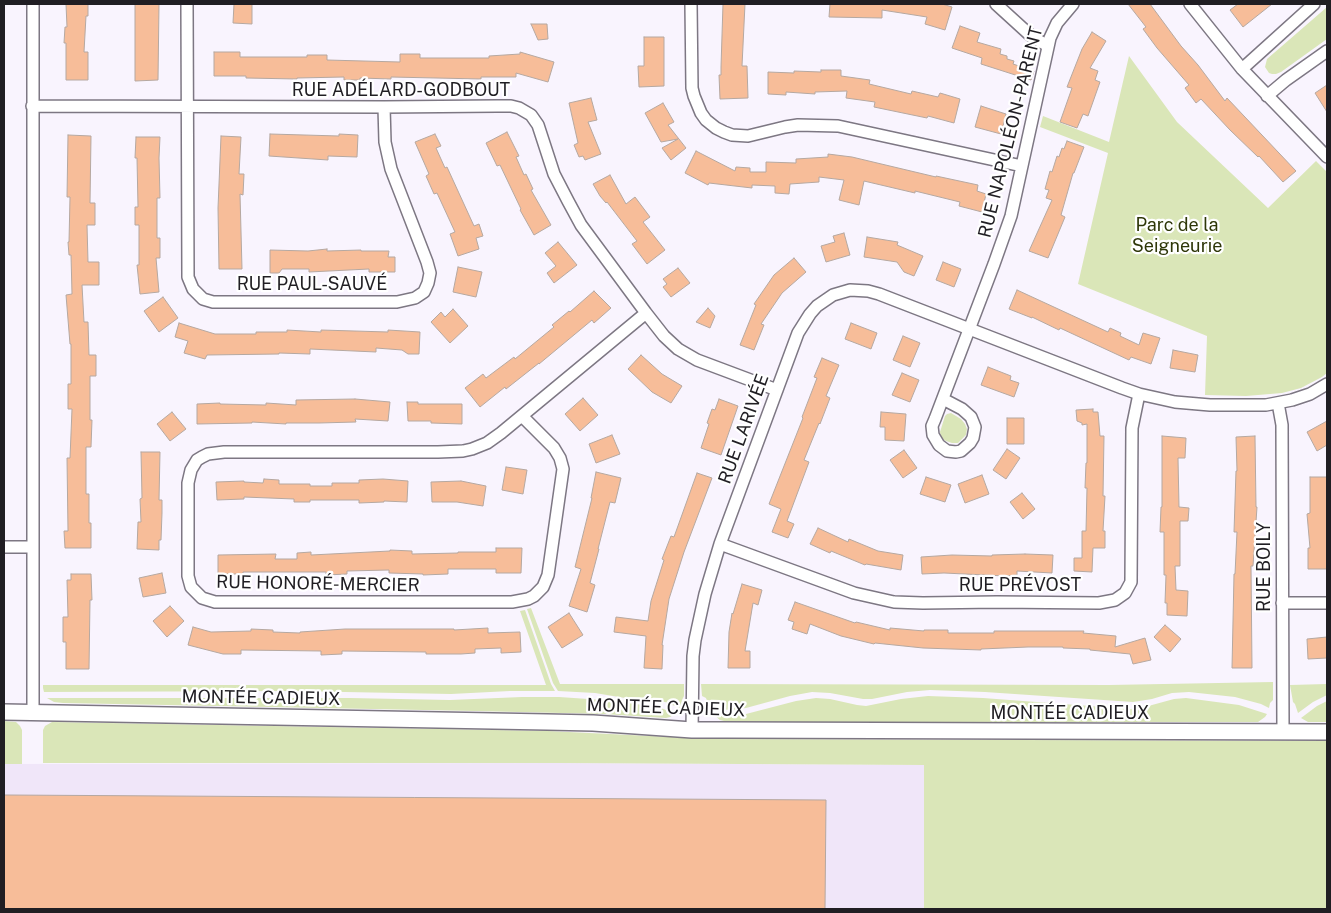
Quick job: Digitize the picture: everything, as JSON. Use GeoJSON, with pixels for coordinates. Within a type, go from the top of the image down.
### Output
{"type":"FeatureCollection","features":[{"type":"Feature","properties":{"kind":"street"},"geometry":{"type":"LineString","coordinates":[[33,4],[33,713]]}},
{"type":"Feature","properties":{"kind":"street"},"geometry":{"type":"LineString","coordinates":[[187,4],[188,106]]}},
{"type":"Feature","properties":{"kind":"street"},"geometry":{"type":"LineString","coordinates":[[691,4],[692,88],[694,96],[706,120],[724,132],[748,136],[798,125],[838,126],[1022,166]]}},
{"type":"Feature","properties":{"kind":"street"},"geometry":{"type":"LineString","coordinates":[[996,4],[1036,40],[1048,46]]}},
{"type":"Feature","properties":{"kind":"street","name":"RUE NAPOLÉON-PARENT"},"geometry":{"type":"LineString","coordinates":[[969,329],[1011,216],[1048,46],[1057,23],[1073,4]]}},
{"type":"Feature","properties":{"kind":"street"},"geometry":{"type":"LineString","coordinates":[[1190,4],[1242,69],[1327,156]]}},
{"type":"Feature","properties":{"kind":"street"},"geometry":{"type":"LineString","coordinates":[[1242,69],[1314,4]]}},
{"type":"Feature","properties":{"kind":"street"},"geometry":{"type":"LineString","coordinates":[[1267,96],[1327,51]]}},
{"type":"Feature","properties":{"kind":"street","name":"RUE ADÉLARD-GODBOUT"},"geometry":{"type":"LineString","coordinates":[[32,106],[384,108],[511,106],[519,108],[531,115],[538,125],[554,174],[574,213],[664,336],[686,354],[776,390]]}},
{"type":"Feature","properties":{"kind":"street","name":"RUE PAUL-SAUVÉ"},"geometry":{"type":"LineString","coordinates":[[188,106],[188,277],[193,289],[199,296],[208,301],[220,302],[397,302],[415,298],[424,292],[430,273],[391,169],[386,150],[384,108]]}},
{"type":"Feature","properties":{"kind":"street","name":"RUE LARIVÉE"},"geometry":{"type":"LineString","coordinates":[[692,730],[695,640],[705,594],[720,544],[798,333],[813,310],[833,295],[850,290],[879,294],[1139,394],[1175,402],[1251,405],[1278,403],[1310,394],[1327,384]]}},
{"type":"Feature","properties":{"kind":"street","name":"RUE HONORÉ-MERCIER"},"geometry":{"type":"LineString","coordinates":[[522,416],[554,448],[560,458],[563,469],[548,575],[543,587],[534,596],[512,602],[215,602],[202,598],[191,587],[188,576],[188,483],[191,470],[197,460],[208,454],[224,452],[438,452],[472,449],[487,443],[522,416],[646,313]]}},
{"type":"Feature","properties":{"kind":"street"},"geometry":{"type":"LineString","coordinates":[[943,399],[962,409],[971,417],[975,427],[973,438],[961,451],[951,452],[943,449],[932,431],[935,419],[969,329]]}},
{"type":"Feature","properties":{"kind":"street","name":"RUE PRÉVOST"},"geometry":{"type":"LineString","coordinates":[[720,544],[854,593],[894,602],[1099,604],[1115,600],[1120,598],[1131,582],[1132,428],[1139,394]]}},
{"type":"Feature","properties":{"kind":"street","name":"RUE BOILY"},"geometry":{"type":"LineString","coordinates":[[1278,403],[1282,425],[1283,732]]}},
{"type":"Feature","properties":{"kind":"street"},"geometry":{"type":"LineString","coordinates":[[4,547],[33,547]]}},
{"type":"Feature","properties":{"kind":"street"},"geometry":{"type":"LineString","coordinates":[[1282,603],[1327,603]]}},
{"type":"Feature","properties":{"kind":"street","name":"MONTÉE CADIEUX"},"geometry":{"type":"LineString","coordinates":[[4,712],[593,723],[692,730],[1327,732]]}},
{"type":"Feature","properties":{"kind":"shaded area"},"geometry":{"type":"Polygon","coordinates":[[[560,763],[924,765],[924,909],[4,909],[4,764],[560,763]]]}},
{"type":"Feature","properties":{"kind":"green space"},"geometry":{"type":"Polygon","coordinates":[[[1327,7],[1327,39],[1281,72],[1276,74],[1269,73],[1265,67],[1267,59],[1327,7]]]}},
{"type":"Feature","properties":{"kind":"green space","name":"Parc de la Seigneurie"},"geometry":{"type":"Polygon","coordinates":[[[1129,56],[1177,122],[1268,208],[1316,161],[1327,172],[1327,373],[1322,377],[1301,388],[1282,393],[1246,396],[1205,395],[1207,336],[1078,284],[1108,153],[1040,127],[1043,116],[1109,142],[1129,56]]]}},
{"type":"Feature","properties":{"kind":"green space"},"geometry":{"type":"Polygon","coordinates":[[[951,413],[961,419],[967,429],[966,435],[958,443],[952,443],[941,438],[940,432],[945,416],[951,413]]]}},
{"type":"Feature","properties":{"kind":"green space"},"geometry":{"type":"Polygon","coordinates":[[[531,608],[560,684],[684,684],[684,696],[680,708],[665,702],[648,699],[558,691],[553,683],[527,609],[531,608]]]}},
{"type":"Feature","properties":{"kind":"green space"},"geometry":{"type":"Polygon","coordinates":[[[525,610],[555,691],[451,694],[292,691],[44,692],[43,688],[43,685],[546,685],[520,611],[525,610]]]}},
{"type":"Feature","properties":{"kind":"green space"},"geometry":{"type":"Polygon","coordinates":[[[1273,682],[1273,700],[1269,708],[1235,697],[1189,692],[1172,693],[1133,702],[930,690],[907,692],[872,699],[812,692],[732,710],[709,709],[706,698],[702,696],[701,684],[1109,685],[1273,682]]]}},
{"type":"Feature","properties":{"kind":"green space"},"geometry":{"type":"Polygon","coordinates":[[[1327,684],[1327,695],[1298,713],[1293,702],[1290,685],[1327,684]]]}},
{"type":"Feature","properties":{"kind":"green space"},"geometry":{"type":"Polygon","coordinates":[[[928,696],[983,698],[1130,709],[1186,698],[1239,705],[1267,714],[1258,722],[728,722],[720,720],[714,715],[746,714],[796,701],[816,698],[866,706],[928,696]]]}},
{"type":"Feature","properties":{"kind":"green space"},"geometry":{"type":"Polygon","coordinates":[[[522,697],[603,700],[659,707],[675,714],[666,718],[604,714],[63,703],[54,702],[47,698],[350,698],[450,700],[522,697]]]}},
{"type":"Feature","properties":{"kind":"green space"},"geometry":{"type":"Polygon","coordinates":[[[1327,701],[1327,722],[1308,722],[1301,718],[1317,706],[1327,701]]]}},
{"type":"Feature","properties":{"kind":"green space"},"geometry":{"type":"Polygon","coordinates":[[[4,721],[16,722],[22,730],[22,764],[4,764],[4,721]]]}},
{"type":"Feature","properties":{"kind":"green space"},"geometry":{"type":"Polygon","coordinates":[[[52,722],[548,731],[712,739],[1327,741],[1327,909],[924,909],[924,765],[43,763],[43,730],[45,726],[52,722]]]}},
{"type":"Feature","properties":{"kind":"building"},"geometry":{"type":"Polygon","coordinates":[[[66,4],[88,4],[84,52],[88,52],[88,80],[66,80],[66,43],[64,43],[65,27],[67,27],[66,4]]]}},
{"type":"Feature","properties":{"kind":"building"},"geometry":{"type":"Polygon","coordinates":[[[135,4],[159,4],[158,80],[135,81],[135,4]]]}},
{"type":"Feature","properties":{"kind":"building"},"geometry":{"type":"Polygon","coordinates":[[[234,4],[252,4],[252,24],[233,23],[234,4]]]}},
{"type":"Feature","properties":{"kind":"building"},"geometry":{"type":"Polygon","coordinates":[[[723,4],[745,4],[742,66],[747,66],[748,98],[720,99],[719,75],[721,75],[723,4]]]}},
{"type":"Feature","properties":{"kind":"building"},"geometry":{"type":"Polygon","coordinates":[[[830,4],[942,4],[952,7],[945,30],[925,24],[927,17],[882,10],[882,18],[829,17],[830,4]]]}},
{"type":"Feature","properties":{"kind":"building"},"geometry":{"type":"Polygon","coordinates":[[[1128,4],[1150,4],[1225,101],[1227,98],[1296,171],[1283,182],[1201,99],[1196,103],[1185,88],[1189,85],[1157,48],[1143,29],[1146,27],[1128,4]]]}},
{"type":"Feature","properties":{"kind":"building"},"geometry":{"type":"Polygon","coordinates":[[[1238,4],[1272,4],[1243,27],[1230,10],[1238,4]]]}},
{"type":"Feature","properties":{"kind":"building"},"geometry":{"type":"Polygon","coordinates":[[[531,24],[547,24],[548,39],[538,40],[531,24]]]}},
{"type":"Feature","properties":{"kind":"building"},"geometry":{"type":"Polygon","coordinates":[[[960,26],[980,33],[977,42],[1001,49],[1000,54],[1014,61],[1013,64],[1034,71],[1031,80],[981,64],[982,58],[952,48],[960,26]]]}},
{"type":"Feature","properties":{"kind":"building"},"geometry":{"type":"Polygon","coordinates":[[[1092,32],[1106,41],[1090,68],[1098,71],[1095,80],[1100,82],[1088,116],[1083,114],[1077,128],[1060,122],[1072,88],[1067,87],[1082,49],[1092,32]]]}},
{"type":"Feature","properties":{"kind":"building"},"geometry":{"type":"Polygon","coordinates":[[[644,37],[664,37],[664,86],[639,87],[638,66],[644,66],[644,37]]]}},
{"type":"Feature","properties":{"kind":"building"},"geometry":{"type":"Polygon","coordinates":[[[214,52],[240,52],[240,57],[307,57],[307,55],[327,55],[327,60],[400,62],[400,54],[420,54],[420,58],[489,58],[489,56],[520,54],[520,52],[554,62],[548,82],[516,73],[516,77],[481,77],[481,79],[391,77],[391,79],[360,78],[360,80],[344,80],[344,77],[297,79],[246,78],[246,76],[214,76],[214,52]]]}},
{"type":"Feature","properties":{"kind":"building"},"geometry":{"type":"Polygon","coordinates":[[[821,70],[841,70],[841,76],[870,80],[869,84],[911,94],[912,91],[938,97],[940,93],[960,99],[954,123],[928,116],[927,118],[874,107],[875,102],[846,98],[847,91],[815,92],[815,94],[786,92],[786,95],[768,94],[768,72],[821,72],[821,70]]]}},
{"type":"Feature","properties":{"kind":"building"},"geometry":{"type":"Polygon","coordinates":[[[1327,85],[1327,112],[1315,93],[1327,85]]]}},
{"type":"Feature","properties":{"kind":"building"},"geometry":{"type":"Polygon","coordinates":[[[591,98],[597,120],[588,122],[601,154],[585,160],[583,156],[579,157],[574,145],[578,143],[569,103],[591,98]]]}},
{"type":"Feature","properties":{"kind":"building"},"geometry":{"type":"Polygon","coordinates":[[[663,103],[674,122],[668,125],[686,148],[671,160],[662,148],[678,139],[661,142],[645,113],[663,103]]]}},
{"type":"Feature","properties":{"kind":"building"},"geometry":{"type":"Polygon","coordinates":[[[981,106],[1006,114],[1001,134],[975,127],[981,106]]]}},
{"type":"Feature","properties":{"kind":"building"},"geometry":{"type":"Polygon","coordinates":[[[507,132],[519,156],[516,157],[524,175],[526,174],[533,189],[531,190],[551,225],[534,235],[520,210],[500,165],[497,166],[486,143],[507,132]]]}},
{"type":"Feature","properties":{"kind":"building"},"geometry":{"type":"Polygon","coordinates":[[[270,134],[358,135],[357,157],[328,156],[328,160],[269,156],[270,134]]]}},
{"type":"Feature","properties":{"kind":"building"},"geometry":{"type":"Polygon","coordinates":[[[435,134],[441,146],[436,148],[445,168],[447,167],[474,226],[479,224],[483,236],[476,238],[479,249],[458,256],[450,234],[455,232],[437,193],[434,194],[426,176],[429,174],[415,142],[435,134]]]}},
{"type":"Feature","properties":{"kind":"building"},"geometry":{"type":"Polygon","coordinates":[[[68,135],[91,136],[90,203],[95,203],[95,225],[87,225],[88,262],[99,262],[99,285],[82,285],[84,322],[88,322],[89,355],[96,355],[96,376],[90,376],[91,447],[86,447],[86,494],[89,494],[91,548],[65,548],[64,531],[68,531],[67,458],[70,458],[72,409],[68,409],[68,384],[71,384],[71,344],[66,295],[72,294],[71,255],[69,255],[68,242],[70,197],[67,197],[68,135]]]}},
{"type":"Feature","properties":{"kind":"building"},"geometry":{"type":"Polygon","coordinates":[[[221,136],[241,137],[239,174],[244,174],[243,195],[240,194],[242,269],[219,269],[218,208],[221,136]]]}},
{"type":"Feature","properties":{"kind":"building"},"geometry":{"type":"Polygon","coordinates":[[[136,137],[160,137],[160,198],[157,198],[157,238],[160,238],[160,258],[156,258],[159,292],[140,294],[137,265],[139,265],[139,225],[135,225],[135,207],[138,207],[137,158],[135,158],[136,137]]]}},
{"type":"Feature","properties":{"kind":"building"},"geometry":{"type":"Polygon","coordinates":[[[1067,141],[1084,147],[1073,173],[1061,215],[1065,217],[1048,258],[1029,251],[1052,200],[1046,198],[1049,190],[1045,189],[1050,171],[1052,172],[1057,156],[1059,157],[1067,141]]]}},
{"type":"Feature","properties":{"kind":"building"},"geometry":{"type":"Polygon","coordinates":[[[696,151],[735,171],[736,167],[750,168],[750,172],[766,172],[766,162],[796,163],[796,159],[828,157],[828,154],[852,157],[978,185],[977,191],[986,194],[982,212],[959,206],[960,202],[864,181],[859,205],[839,200],[844,180],[819,177],[819,182],[790,184],[789,194],[775,193],[775,186],[752,185],[752,188],[709,183],[708,185],[685,173],[696,151]]]}},
{"type":"Feature","properties":{"kind":"building"},"geometry":{"type":"Polygon","coordinates":[[[610,175],[626,204],[635,197],[650,217],[643,222],[665,250],[647,264],[632,244],[637,241],[607,202],[600,196],[593,184],[610,175]]]}},
{"type":"Feature","properties":{"kind":"building"},"geometry":{"type":"Polygon","coordinates":[[[844,233],[850,255],[826,262],[821,246],[835,242],[833,236],[844,233]]]}},
{"type":"Feature","properties":{"kind":"building"},"geometry":{"type":"Polygon","coordinates":[[[867,237],[898,242],[897,245],[923,256],[914,276],[904,272],[897,262],[864,257],[867,237]]]}},
{"type":"Feature","properties":{"kind":"building"},"geometry":{"type":"Polygon","coordinates":[[[558,242],[577,265],[554,283],[547,273],[556,266],[545,253],[558,242]]]}},
{"type":"Feature","properties":{"kind":"building"},"geometry":{"type":"Polygon","coordinates":[[[327,249],[327,251],[389,251],[388,257],[395,257],[395,272],[369,272],[369,269],[309,272],[309,269],[282,269],[279,273],[270,273],[270,250],[308,251],[327,249]]]}},
{"type":"Feature","properties":{"kind":"building"},"geometry":{"type":"Polygon","coordinates":[[[794,258],[806,272],[782,293],[761,324],[764,325],[754,350],[740,345],[756,305],[754,304],[774,275],[794,258]]]}},
{"type":"Feature","properties":{"kind":"building"},"geometry":{"type":"Polygon","coordinates":[[[943,262],[961,269],[954,287],[936,280],[943,262]]]}},
{"type":"Feature","properties":{"kind":"building"},"geometry":{"type":"Polygon","coordinates":[[[458,267],[482,272],[476,297],[453,292],[458,267]]]}},
{"type":"Feature","properties":{"kind":"building"},"geometry":{"type":"Polygon","coordinates":[[[678,268],[690,283],[671,297],[663,287],[667,284],[663,279],[678,268]]]}},
{"type":"Feature","properties":{"kind":"building"},"geometry":{"type":"Polygon","coordinates":[[[1017,290],[1108,332],[1110,328],[1121,333],[1120,336],[1139,345],[1143,333],[1160,338],[1151,364],[1131,357],[1129,360],[1060,328],[1059,330],[1032,317],[1009,309],[1017,290]]]}},
{"type":"Feature","properties":{"kind":"building"},"geometry":{"type":"Polygon","coordinates":[[[594,291],[611,308],[594,323],[592,320],[539,364],[480,407],[465,388],[483,374],[486,378],[514,357],[515,359],[554,327],[552,325],[594,291]]]}},
{"type":"Feature","properties":{"kind":"building"},"geometry":{"type":"Polygon","coordinates":[[[163,297],[178,318],[159,332],[144,311],[163,297]]]}},
{"type":"Feature","properties":{"kind":"building"},"geometry":{"type":"Polygon","coordinates":[[[708,308],[715,316],[710,328],[696,322],[708,308]]]}},
{"type":"Feature","properties":{"kind":"building"},"geometry":{"type":"Polygon","coordinates":[[[453,309],[468,326],[450,343],[431,322],[441,312],[445,317],[453,309]]]}},
{"type":"Feature","properties":{"kind":"building"},"geometry":{"type":"Polygon","coordinates":[[[179,323],[215,334],[256,334],[256,332],[287,332],[287,330],[388,332],[388,330],[420,332],[419,354],[408,354],[402,350],[376,348],[376,352],[310,349],[310,354],[207,355],[205,359],[184,353],[188,341],[175,337],[179,323]]]}},
{"type":"Feature","properties":{"kind":"building"},"geometry":{"type":"Polygon","coordinates":[[[851,323],[877,333],[871,349],[845,339],[851,323]]]}},
{"type":"Feature","properties":{"kind":"building"},"geometry":{"type":"Polygon","coordinates":[[[903,336],[920,343],[910,367],[893,360],[903,336]]]}},
{"type":"Feature","properties":{"kind":"building"},"geometry":{"type":"Polygon","coordinates":[[[1173,350],[1198,355],[1195,372],[1170,368],[1173,350]]]}},
{"type":"Feature","properties":{"kind":"building"},"geometry":{"type":"Polygon","coordinates":[[[641,355],[662,374],[682,386],[671,403],[652,392],[628,369],[641,355]]]}},
{"type":"Feature","properties":{"kind":"building"},"geometry":{"type":"Polygon","coordinates":[[[822,358],[839,365],[826,396],[830,398],[804,460],[809,462],[787,521],[794,524],[788,538],[772,532],[781,509],[769,504],[803,418],[817,378],[814,377],[822,358]]]}},
{"type":"Feature","properties":{"kind":"building"},"geometry":{"type":"Polygon","coordinates":[[[988,367],[1011,376],[1010,380],[1019,383],[1014,397],[981,385],[988,367]]]}},
{"type":"Feature","properties":{"kind":"building"},"geometry":{"type":"Polygon","coordinates":[[[902,373],[919,380],[910,402],[892,395],[902,373]]]}},
{"type":"Feature","properties":{"kind":"building"},"geometry":{"type":"Polygon","coordinates":[[[583,398],[598,415],[580,431],[565,414],[583,398]]]}},
{"type":"Feature","properties":{"kind":"building"},"geometry":{"type":"Polygon","coordinates":[[[355,399],[390,402],[388,421],[355,419],[356,422],[197,424],[197,404],[266,405],[266,403],[296,405],[296,400],[355,399]]]}},
{"type":"Feature","properties":{"kind":"building"},"geometry":{"type":"Polygon","coordinates":[[[719,399],[738,406],[721,455],[701,448],[712,409],[715,410],[719,399]]]}},
{"type":"Feature","properties":{"kind":"building"},"geometry":{"type":"Polygon","coordinates":[[[407,402],[418,402],[418,404],[462,404],[462,424],[408,421],[407,402]]]}},
{"type":"Feature","properties":{"kind":"building"},"geometry":{"type":"Polygon","coordinates":[[[1093,409],[1093,412],[1098,412],[1100,436],[1104,436],[1103,496],[1105,496],[1103,531],[1105,531],[1105,548],[1093,548],[1092,572],[1074,571],[1074,558],[1082,558],[1082,531],[1086,531],[1087,488],[1085,488],[1087,424],[1082,425],[1082,423],[1077,421],[1076,410],[1093,409]]]}},
{"type":"Feature","properties":{"kind":"building"},"geometry":{"type":"Polygon","coordinates":[[[172,412],[186,429],[170,441],[157,424],[172,412]]]}},
{"type":"Feature","properties":{"kind":"building"},"geometry":{"type":"Polygon","coordinates":[[[881,412],[906,414],[904,441],[885,440],[885,427],[880,427],[881,412]]]}},
{"type":"Feature","properties":{"kind":"building"},"geometry":{"type":"Polygon","coordinates":[[[1007,418],[1024,418],[1024,444],[1007,444],[1007,418]]]}},
{"type":"Feature","properties":{"kind":"building"},"geometry":{"type":"Polygon","coordinates":[[[1327,421],[1327,445],[1317,451],[1307,432],[1327,421]]]}},
{"type":"Feature","properties":{"kind":"building"},"geometry":{"type":"Polygon","coordinates":[[[612,435],[620,454],[596,463],[589,444],[612,435]]]}},
{"type":"Feature","properties":{"kind":"building"},"geometry":{"type":"Polygon","coordinates":[[[1162,436],[1186,438],[1185,458],[1178,458],[1179,507],[1189,508],[1188,521],[1180,521],[1180,566],[1175,566],[1176,590],[1188,591],[1187,616],[1167,615],[1167,603],[1165,603],[1164,532],[1160,532],[1162,436]]]}},
{"type":"Feature","properties":{"kind":"building"},"geometry":{"type":"Polygon","coordinates":[[[1255,436],[1257,507],[1253,566],[1251,566],[1252,668],[1232,668],[1237,532],[1234,532],[1237,471],[1236,437],[1255,436]]]}},
{"type":"Feature","properties":{"kind":"building"},"geometry":{"type":"Polygon","coordinates":[[[1007,449],[1020,458],[1006,479],[993,470],[1007,449]]]}},
{"type":"Feature","properties":{"kind":"building"},"geometry":{"type":"Polygon","coordinates":[[[904,450],[917,468],[903,478],[890,460],[904,450]]]}},
{"type":"Feature","properties":{"kind":"building"},"geometry":{"type":"Polygon","coordinates":[[[141,452],[160,452],[159,500],[162,500],[162,513],[159,550],[137,549],[138,522],[141,522],[140,499],[142,498],[141,452]]]}},
{"type":"Feature","properties":{"kind":"building"},"geometry":{"type":"Polygon","coordinates":[[[506,467],[527,470],[523,494],[502,490],[506,467]]]}},
{"type":"Feature","properties":{"kind":"building"},"geometry":{"type":"Polygon","coordinates":[[[596,472],[621,478],[615,503],[610,502],[598,549],[590,583],[595,585],[587,612],[569,606],[581,569],[575,567],[592,498],[596,472]]]}},
{"type":"Feature","properties":{"kind":"building"},"geometry":{"type":"Polygon","coordinates":[[[697,473],[712,478],[684,552],[669,599],[662,645],[662,669],[644,668],[646,636],[614,632],[616,617],[648,621],[651,601],[664,560],[662,559],[671,536],[674,537],[697,473]]]}},
{"type":"Feature","properties":{"kind":"building"},"geometry":{"type":"Polygon","coordinates":[[[982,475],[989,494],[965,503],[958,484],[982,475]]]}},
{"type":"Feature","properties":{"kind":"building"},"geometry":{"type":"Polygon","coordinates":[[[926,477],[951,485],[945,502],[920,494],[926,477]]]}},
{"type":"Feature","properties":{"kind":"building"},"geometry":{"type":"Polygon","coordinates":[[[1310,477],[1327,477],[1327,569],[1308,569],[1308,548],[1310,548],[1307,514],[1310,513],[1310,477]]]}},
{"type":"Feature","properties":{"kind":"building"},"geometry":{"type":"Polygon","coordinates":[[[264,479],[279,480],[279,484],[310,484],[310,486],[332,486],[332,483],[359,483],[359,480],[408,481],[407,502],[359,503],[359,500],[310,500],[310,502],[294,502],[294,499],[244,497],[244,499],[217,500],[216,482],[244,481],[263,483],[264,479]]]}},
{"type":"Feature","properties":{"kind":"building"},"geometry":{"type":"Polygon","coordinates":[[[461,481],[486,486],[483,506],[457,502],[432,502],[431,482],[461,481]]]}},
{"type":"Feature","properties":{"kind":"building"},"geometry":{"type":"Polygon","coordinates":[[[1022,493],[1035,509],[1023,519],[1010,502],[1022,493]]]}},
{"type":"Feature","properties":{"kind":"building"},"geometry":{"type":"Polygon","coordinates":[[[818,528],[848,542],[849,539],[878,551],[903,555],[901,570],[865,565],[810,544],[818,528]]]}},
{"type":"Feature","properties":{"kind":"building"},"geometry":{"type":"Polygon","coordinates":[[[496,548],[522,548],[521,573],[496,573],[496,569],[448,569],[448,574],[423,575],[389,573],[389,570],[347,571],[347,574],[326,575],[326,572],[243,572],[243,574],[218,574],[218,555],[276,554],[275,559],[297,559],[297,553],[311,552],[311,555],[390,550],[412,551],[412,554],[496,552],[496,548]]]}},
{"type":"Feature","properties":{"kind":"building"},"geometry":{"type":"Polygon","coordinates":[[[1053,555],[1052,573],[1017,571],[1017,575],[1006,576],[944,573],[922,574],[921,557],[1053,555]]]}},
{"type":"Feature","properties":{"kind":"building"},"geometry":{"type":"Polygon","coordinates":[[[162,573],[166,593],[143,597],[139,578],[162,573]]]}},
{"type":"Feature","properties":{"kind":"building"},"geometry":{"type":"Polygon","coordinates":[[[71,574],[91,574],[92,600],[90,600],[89,669],[66,669],[66,642],[63,642],[63,617],[68,617],[67,580],[71,580],[71,574]]]}},
{"type":"Feature","properties":{"kind":"building"},"geometry":{"type":"Polygon","coordinates":[[[742,584],[762,590],[758,605],[753,603],[745,651],[750,651],[750,668],[728,668],[729,632],[732,613],[742,584]]]}},
{"type":"Feature","properties":{"kind":"building"},"geometry":{"type":"Polygon","coordinates":[[[795,602],[855,623],[890,630],[890,628],[924,631],[948,630],[948,633],[1084,631],[1083,633],[1116,636],[1115,647],[1145,638],[1151,660],[1133,664],[1130,654],[1063,647],[981,650],[874,644],[841,636],[810,624],[807,634],[792,629],[794,622],[788,620],[795,602]]]}},
{"type":"Feature","properties":{"kind":"building"},"geometry":{"type":"Polygon","coordinates":[[[170,606],[184,621],[167,637],[153,621],[170,606]]]}},
{"type":"Feature","properties":{"kind":"building"},"geometry":{"type":"Polygon","coordinates":[[[569,613],[583,635],[562,648],[548,627],[569,613]]]}},
{"type":"Feature","properties":{"kind":"building"},"geometry":{"type":"Polygon","coordinates":[[[1165,625],[1181,639],[1170,652],[1154,637],[1165,625]]]}},
{"type":"Feature","properties":{"kind":"building"},"geometry":{"type":"Polygon","coordinates":[[[193,627],[211,632],[251,631],[251,629],[300,633],[345,629],[454,630],[488,628],[488,633],[520,632],[521,652],[501,653],[501,648],[475,649],[475,653],[461,654],[342,651],[342,654],[321,655],[321,651],[241,650],[241,654],[223,654],[188,645],[193,627]]]}},
{"type":"Feature","properties":{"kind":"building"},"geometry":{"type":"Polygon","coordinates":[[[1327,637],[1327,658],[1308,659],[1307,639],[1327,637]]]}},
{"type":"Feature","properties":{"kind":"building"},"geometry":{"type":"Polygon","coordinates":[[[4,795],[826,800],[825,909],[4,909],[4,795]]]}}]}
